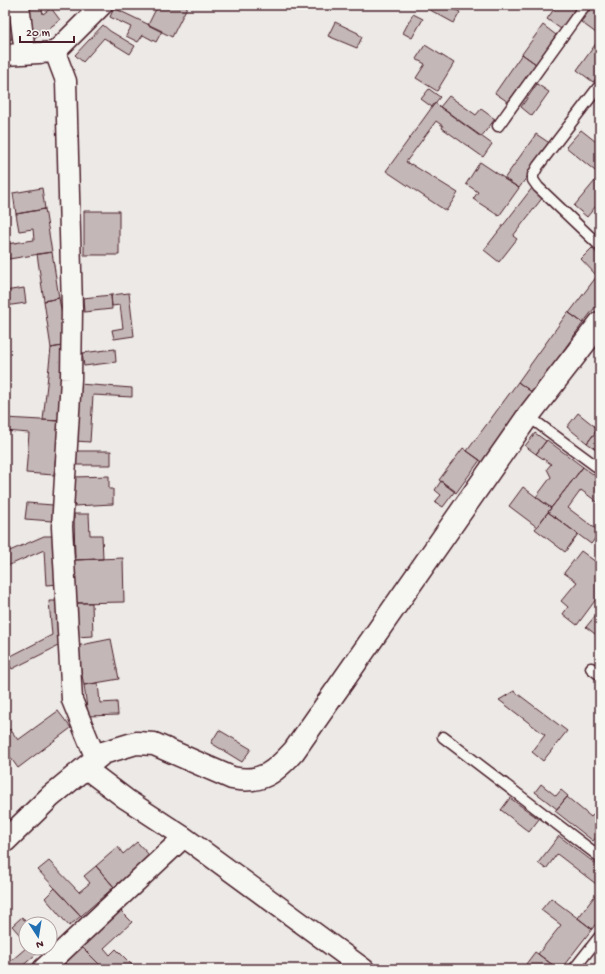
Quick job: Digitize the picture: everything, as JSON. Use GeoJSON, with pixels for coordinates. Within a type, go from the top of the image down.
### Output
{"type":"FeatureCollection","features":[{"type":"Feature","properties":{"kind":"street"},"geometry":{"type":"LineString","coordinates":[[19,5],[25,53]]}},
{"type":"Feature","properties":{"kind":"street"},"geometry":{"type":"LineString","coordinates":[[5,55],[55,52],[102,5]]}},
{"type":"Feature","properties":{"kind":"street"},"geometry":{"type":"LineString","coordinates":[[55,52],[66,81],[72,308],[71,378],[62,527],[67,634],[72,700],[90,763],[126,799],[184,837],[364,969]]}},
{"type":"Feature","properties":{"kind":"street"},"geometry":{"type":"LineString","coordinates":[[5,841],[51,796],[103,753],[136,743],[154,744],[232,778],[244,781],[257,779],[270,774],[281,765],[294,751],[528,416],[600,323]]}},
{"type":"Feature","properties":{"kind":"street"},"geometry":{"type":"LineString","coordinates":[[43,969],[184,837]]}},
{"type":"Feature","properties":{"kind":"lane"},"geometry":{"type":"LineString","coordinates":[[498,126],[585,5]]}},
{"type":"Feature","properties":{"kind":"lane"},"geometry":{"type":"LineString","coordinates":[[600,85],[538,166],[533,175],[533,180],[538,187],[600,246]]}},
{"type":"Feature","properties":{"kind":"lane"},"geometry":{"type":"LineString","coordinates":[[528,416],[600,469]]}},
{"type":"Feature","properties":{"kind":"lane"},"geometry":{"type":"LineString","coordinates":[[591,668],[600,675]]}},
{"type":"Feature","properties":{"kind":"lane"},"geometry":{"type":"LineString","coordinates":[[443,737],[600,857]]}},
{"type":"Feature","properties":{"kind":"lane"},"geometry":{"type":"LineString","coordinates":[[574,969],[600,936]]}},
{"type":"Feature","properties":{"kind":"building"},"geometry":{"type":"Polygon","coordinates":[[[5,5],[9,5],[12,39],[5,40],[5,5]]]}},
{"type":"Feature","properties":{"kind":"building"},"geometry":{"type":"Polygon","coordinates":[[[25,5],[41,5],[43,14],[51,8],[60,20],[29,43],[25,5]]]}},
{"type":"Feature","properties":{"kind":"building"},"geometry":{"type":"Polygon","coordinates":[[[158,5],[188,5],[172,37],[148,25],[158,5]]]}},
{"type":"Feature","properties":{"kind":"building"},"geometry":{"type":"Polygon","coordinates":[[[421,5],[446,5],[460,12],[454,23],[421,5]]]}},
{"type":"Feature","properties":{"kind":"building"},"geometry":{"type":"Polygon","coordinates":[[[557,5],[578,5],[561,29],[547,19],[557,5]]]}},
{"type":"Feature","properties":{"kind":"building"},"geometry":{"type":"Polygon","coordinates":[[[593,6],[600,11],[600,36],[581,22],[593,6]]]}},
{"type":"Feature","properties":{"kind":"building"},"geometry":{"type":"Polygon","coordinates":[[[114,8],[162,31],[156,42],[143,35],[138,42],[126,36],[131,27],[110,17],[114,8]]]}},
{"type":"Feature","properties":{"kind":"building"},"geometry":{"type":"Polygon","coordinates":[[[413,14],[423,19],[412,38],[403,33],[413,14]]]}},
{"type":"Feature","properties":{"kind":"building"},"geometry":{"type":"Polygon","coordinates":[[[335,22],[358,33],[362,37],[357,48],[328,36],[335,22]]]}},
{"type":"Feature","properties":{"kind":"building"},"geometry":{"type":"Polygon","coordinates":[[[103,25],[135,46],[130,54],[104,38],[83,62],[75,55],[103,25]]]}},
{"type":"Feature","properties":{"kind":"building"},"geometry":{"type":"Polygon","coordinates":[[[543,25],[556,35],[536,64],[522,54],[543,25]]]}},
{"type":"Feature","properties":{"kind":"building"},"geometry":{"type":"Polygon","coordinates":[[[600,38],[600,73],[593,82],[577,70],[600,38]]]}},
{"type":"Feature","properties":{"kind":"building"},"geometry":{"type":"Polygon","coordinates":[[[425,45],[454,63],[437,91],[416,78],[425,64],[416,59],[425,45]]]}},
{"type":"Feature","properties":{"kind":"building"},"geometry":{"type":"Polygon","coordinates":[[[522,54],[536,64],[508,102],[495,93],[522,54]]]}},
{"type":"Feature","properties":{"kind":"building"},"geometry":{"type":"Polygon","coordinates":[[[537,84],[549,92],[532,116],[521,107],[537,84]]]}},
{"type":"Feature","properties":{"kind":"building"},"geometry":{"type":"Polygon","coordinates":[[[429,89],[440,97],[432,107],[421,99],[429,89]]]}},
{"type":"Feature","properties":{"kind":"building"},"geometry":{"type":"Polygon","coordinates":[[[449,96],[476,115],[481,109],[495,119],[481,137],[440,107],[449,96]]]}},
{"type":"Feature","properties":{"kind":"building"},"geometry":{"type":"Polygon","coordinates":[[[435,103],[492,144],[483,157],[442,128],[443,126],[436,121],[406,162],[458,193],[446,211],[386,171],[435,103]]]}},
{"type":"Feature","properties":{"kind":"building"},"geometry":{"type":"Polygon","coordinates":[[[581,130],[600,145],[600,175],[566,147],[581,130]]]}},
{"type":"Feature","properties":{"kind":"building"},"geometry":{"type":"Polygon","coordinates":[[[536,134],[551,144],[519,188],[504,179],[536,134]]]}},
{"type":"Feature","properties":{"kind":"building"},"geometry":{"type":"Polygon","coordinates":[[[480,162],[519,188],[499,216],[473,199],[478,192],[466,184],[480,162]]]}},
{"type":"Feature","properties":{"kind":"building"},"geometry":{"type":"Polygon","coordinates":[[[600,175],[600,201],[587,217],[574,206],[600,175]]]}},
{"type":"Feature","properties":{"kind":"building"},"geometry":{"type":"Polygon","coordinates":[[[42,188],[45,209],[16,214],[13,193],[42,188]]]}},
{"type":"Feature","properties":{"kind":"building"},"geometry":{"type":"Polygon","coordinates":[[[532,188],[543,197],[513,236],[517,239],[499,262],[484,250],[532,188]]]}},
{"type":"Feature","properties":{"kind":"building"},"geometry":{"type":"Polygon","coordinates":[[[45,209],[52,252],[9,259],[7,244],[34,240],[33,229],[19,231],[16,214],[45,209]]]}},
{"type":"Feature","properties":{"kind":"building"},"geometry":{"type":"Polygon","coordinates":[[[84,211],[119,211],[119,255],[84,255],[84,211]]]}},
{"type":"Feature","properties":{"kind":"building"},"geometry":{"type":"Polygon","coordinates":[[[592,248],[600,257],[600,301],[583,323],[569,313],[597,276],[581,259],[592,248]]]}},
{"type":"Feature","properties":{"kind":"building"},"geometry":{"type":"Polygon","coordinates":[[[52,252],[59,298],[44,301],[37,254],[52,252]]]}},
{"type":"Feature","properties":{"kind":"building"},"geometry":{"type":"Polygon","coordinates":[[[24,288],[26,303],[5,306],[5,291],[24,288]]]}},
{"type":"Feature","properties":{"kind":"building"},"geometry":{"type":"Polygon","coordinates":[[[129,293],[134,336],[114,339],[112,330],[123,328],[120,305],[112,306],[111,295],[129,293]]]}},
{"type":"Feature","properties":{"kind":"building"},"geometry":{"type":"Polygon","coordinates":[[[111,295],[112,309],[84,312],[83,298],[111,295]]]}},
{"type":"Feature","properties":{"kind":"building"},"geometry":{"type":"Polygon","coordinates":[[[59,298],[67,345],[51,348],[44,301],[59,298]]]}},
{"type":"Feature","properties":{"kind":"building"},"geometry":{"type":"Polygon","coordinates":[[[568,312],[583,323],[533,393],[518,382],[568,312]]]}},
{"type":"Feature","properties":{"kind":"building"},"geometry":{"type":"Polygon","coordinates":[[[67,345],[59,421],[43,420],[51,348],[67,345]]]}},
{"type":"Feature","properties":{"kind":"building"},"geometry":{"type":"Polygon","coordinates":[[[115,349],[116,362],[84,366],[82,353],[115,349]]]}},
{"type":"Feature","properties":{"kind":"building"},"geometry":{"type":"Polygon","coordinates":[[[518,382],[533,393],[482,462],[467,451],[518,382]]]}},
{"type":"Feature","properties":{"kind":"building"},"geometry":{"type":"Polygon","coordinates":[[[79,384],[132,388],[132,397],[93,395],[90,442],[75,441],[79,384]]]}},
{"type":"Feature","properties":{"kind":"building"},"geometry":{"type":"Polygon","coordinates":[[[578,413],[598,429],[587,443],[567,427],[578,413]]]}},
{"type":"Feature","properties":{"kind":"building"},"geometry":{"type":"Polygon","coordinates":[[[5,418],[59,421],[54,475],[26,473],[29,433],[5,431],[5,418]]]}},
{"type":"Feature","properties":{"kind":"building"},"geometry":{"type":"Polygon","coordinates":[[[598,429],[600,430],[600,452],[587,443],[598,429]]]}},
{"type":"Feature","properties":{"kind":"building"},"geometry":{"type":"Polygon","coordinates":[[[535,433],[546,441],[536,454],[525,446],[535,433]]]}},
{"type":"Feature","properties":{"kind":"building"},"geometry":{"type":"Polygon","coordinates":[[[547,440],[583,467],[551,508],[536,497],[551,477],[547,469],[551,464],[536,454],[547,440]]]}},
{"type":"Feature","properties":{"kind":"building"},"geometry":{"type":"Polygon","coordinates":[[[463,448],[480,460],[456,493],[439,480],[463,448]]]}},
{"type":"Feature","properties":{"kind":"building"},"geometry":{"type":"Polygon","coordinates":[[[76,451],[111,451],[111,465],[76,465],[76,451]]]}},
{"type":"Feature","properties":{"kind":"building"},"geometry":{"type":"Polygon","coordinates":[[[583,467],[600,479],[600,504],[581,490],[568,508],[600,532],[591,544],[548,512],[583,467]]]}},
{"type":"Feature","properties":{"kind":"building"},"geometry":{"type":"Polygon","coordinates":[[[109,476],[109,489],[113,489],[113,504],[74,506],[74,477],[109,476]]]}},
{"type":"Feature","properties":{"kind":"building"},"geometry":{"type":"Polygon","coordinates":[[[441,481],[455,491],[443,507],[435,502],[441,495],[435,490],[441,481]]]}},
{"type":"Feature","properties":{"kind":"building"},"geometry":{"type":"Polygon","coordinates":[[[523,487],[551,508],[537,527],[509,506],[523,487]]]}},
{"type":"Feature","properties":{"kind":"building"},"geometry":{"type":"Polygon","coordinates":[[[27,503],[53,505],[52,521],[25,519],[27,503]]]}},
{"type":"Feature","properties":{"kind":"building"},"geometry":{"type":"Polygon","coordinates":[[[548,512],[578,534],[565,552],[535,529],[548,512]]]}},
{"type":"Feature","properties":{"kind":"building"},"geometry":{"type":"Polygon","coordinates":[[[74,514],[89,514],[90,535],[102,535],[103,559],[75,560],[74,514]]]}},
{"type":"Feature","properties":{"kind":"building"},"geometry":{"type":"Polygon","coordinates":[[[44,536],[57,536],[60,584],[46,585],[44,550],[5,567],[5,553],[44,536]]]}},
{"type":"Feature","properties":{"kind":"building"},"geometry":{"type":"Polygon","coordinates":[[[581,551],[600,565],[600,594],[577,625],[563,614],[568,607],[561,601],[577,582],[564,573],[581,551]]]}},
{"type":"Feature","properties":{"kind":"building"},"geometry":{"type":"Polygon","coordinates":[[[123,558],[124,602],[75,603],[74,560],[123,558]]]}},
{"type":"Feature","properties":{"kind":"building"},"geometry":{"type":"Polygon","coordinates":[[[49,601],[58,601],[62,644],[12,669],[5,659],[52,635],[49,601]]]}},
{"type":"Feature","properties":{"kind":"building"},"geometry":{"type":"Polygon","coordinates":[[[75,603],[92,603],[93,636],[76,637],[75,603]]]}},
{"type":"Feature","properties":{"kind":"building"},"geometry":{"type":"Polygon","coordinates":[[[600,610],[600,635],[599,637],[586,627],[600,610]]]}},
{"type":"Feature","properties":{"kind":"building"},"geometry":{"type":"Polygon","coordinates":[[[111,639],[119,679],[84,685],[76,646],[111,639]]]}},
{"type":"Feature","properties":{"kind":"building"},"geometry":{"type":"Polygon","coordinates":[[[98,683],[100,703],[117,702],[118,715],[88,716],[84,685],[98,683]]]}},
{"type":"Feature","properties":{"kind":"building"},"geometry":{"type":"Polygon","coordinates":[[[514,691],[567,731],[543,761],[532,752],[545,735],[499,700],[514,691]]]}},
{"type":"Feature","properties":{"kind":"building"},"geometry":{"type":"Polygon","coordinates":[[[58,711],[71,728],[18,768],[5,750],[5,733],[10,729],[18,740],[58,711]]]}},
{"type":"Feature","properties":{"kind":"building"},"geometry":{"type":"Polygon","coordinates":[[[219,730],[251,749],[242,762],[211,743],[219,730]]]}},
{"type":"Feature","properties":{"kind":"building"},"geometry":{"type":"Polygon","coordinates":[[[541,784],[556,796],[561,790],[568,796],[557,809],[535,792],[541,784]]]}},
{"type":"Feature","properties":{"kind":"building"},"geometry":{"type":"Polygon","coordinates":[[[567,797],[591,817],[600,806],[600,833],[593,841],[555,811],[567,797]]]}},
{"type":"Feature","properties":{"kind":"building"},"geometry":{"type":"Polygon","coordinates":[[[510,798],[539,819],[529,832],[501,810],[510,798]]]}},
{"type":"Feature","properties":{"kind":"building"},"geometry":{"type":"Polygon","coordinates":[[[559,836],[600,867],[600,887],[557,854],[546,869],[538,863],[559,836]]]}},
{"type":"Feature","properties":{"kind":"building"},"geometry":{"type":"Polygon","coordinates":[[[137,842],[150,856],[114,887],[96,866],[118,847],[123,854],[137,842]]]}},
{"type":"Feature","properties":{"kind":"building"},"geometry":{"type":"Polygon","coordinates":[[[49,861],[79,892],[90,883],[84,876],[96,866],[114,887],[81,916],[38,870],[49,861]]]}},
{"type":"Feature","properties":{"kind":"building"},"geometry":{"type":"Polygon","coordinates":[[[55,888],[81,916],[69,926],[45,898],[55,888]]]}},
{"type":"Feature","properties":{"kind":"building"},"geometry":{"type":"Polygon","coordinates":[[[600,889],[600,918],[592,929],[578,918],[600,889]]]}},
{"type":"Feature","properties":{"kind":"building"},"geometry":{"type":"Polygon","coordinates":[[[551,898],[592,929],[561,969],[558,969],[538,954],[561,925],[541,910],[551,898]]]}},
{"type":"Feature","properties":{"kind":"building"},"geometry":{"type":"Polygon","coordinates":[[[121,911],[132,922],[104,948],[110,955],[116,949],[136,969],[104,969],[82,947],[121,911]]]}},
{"type":"Feature","properties":{"kind":"building"},"geometry":{"type":"Polygon","coordinates":[[[18,921],[18,933],[12,926],[18,921]]]}},
{"type":"Feature","properties":{"kind":"building"},"geometry":{"type":"Polygon","coordinates":[[[82,947],[104,969],[60,969],[82,947]]]}},
{"type":"Feature","properties":{"kind":"building"},"geometry":{"type":"Polygon","coordinates":[[[535,952],[558,969],[533,969],[526,964],[535,952]]]}},
{"type":"Feature","properties":{"kind":"building"},"geometry":{"type":"Polygon","coordinates":[[[18,955],[34,956],[19,969],[5,969],[5,966],[18,955]]]}}]}
